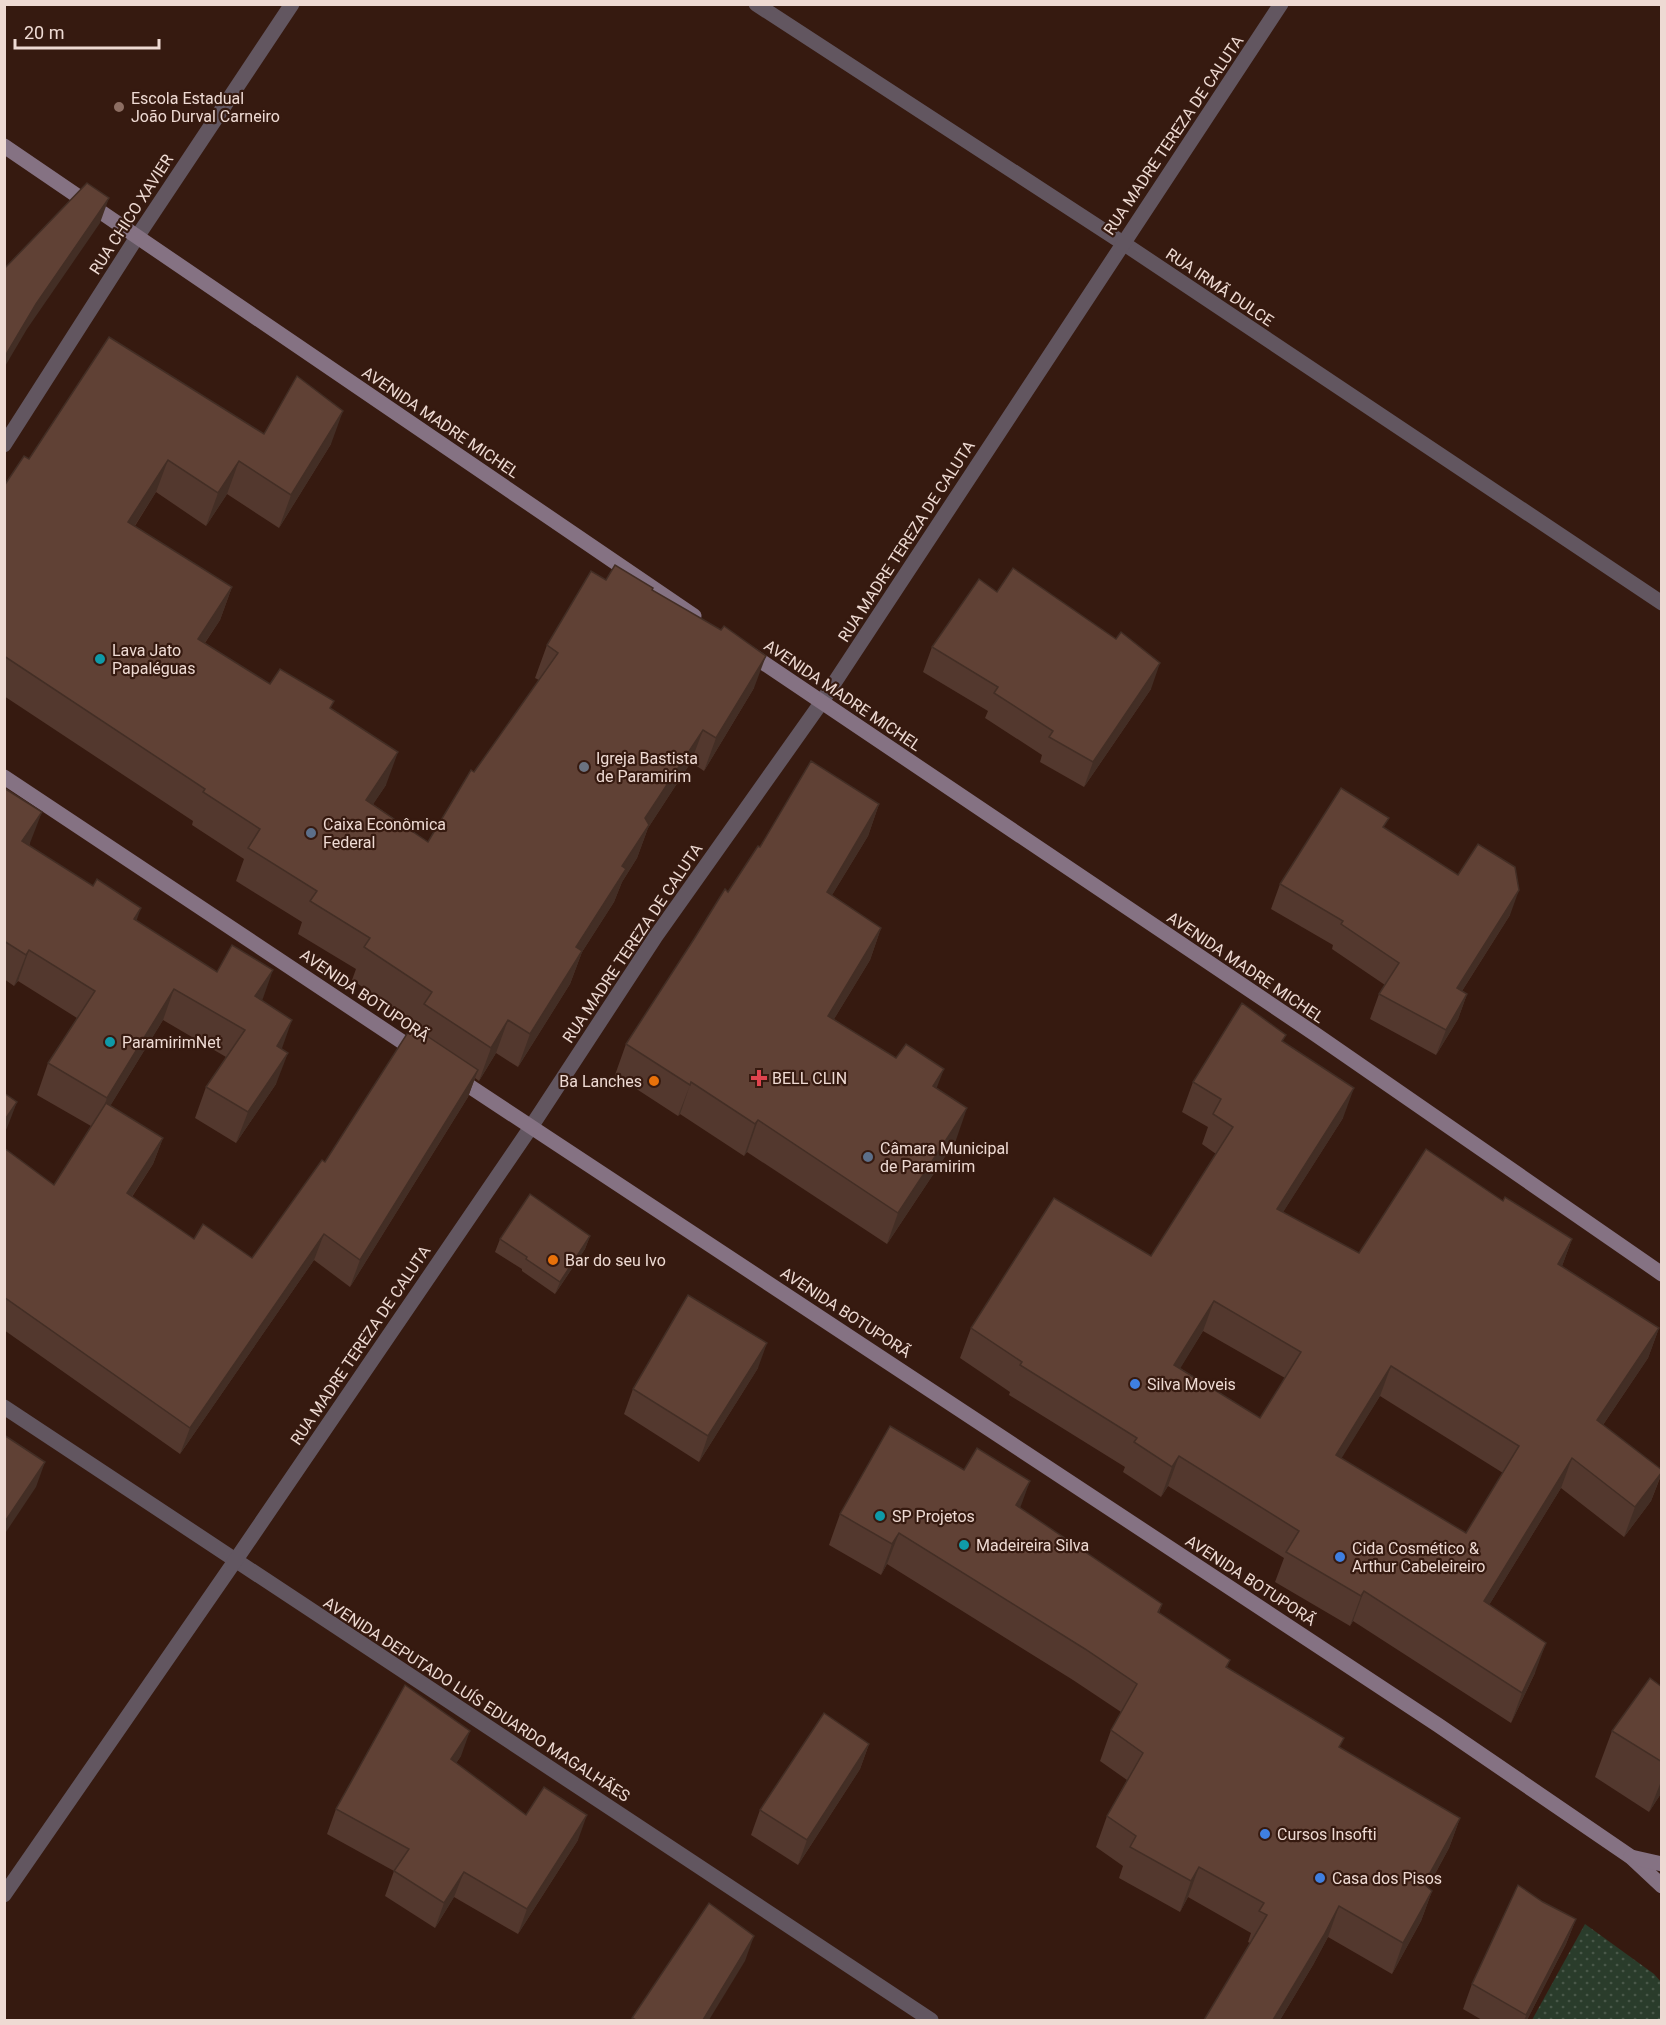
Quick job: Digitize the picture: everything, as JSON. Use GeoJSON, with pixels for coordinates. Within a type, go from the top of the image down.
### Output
{"type":"FeatureCollection","features":[{"type":"Feature","properties":{"kind":"street","name":"RUA CHICO XAVIER"},"geometry":{"type":"LineString","coordinates":[[4,445],[136,237],[292,4]]}},
{"type":"Feature","properties":{"kind":"street","name":"RUA IRMÃ DULCE"},"geometry":{"type":"LineString","coordinates":[[756,4],[1123,243],[1662,603]]}},
{"type":"Feature","properties":{"kind":"street","name":"RUA MADRE TEREZA DE CALUTA"},"geometry":{"type":"LineString","coordinates":[[4,1895],[236,1561],[531,1127],[656,936],[821,702],[1281,4]]}},
{"type":"Feature","properties":{"kind":"street","name":"AVENIDA MADRE MICHEL"},"geometry":{"type":"LineString","coordinates":[[4,146],[704,623]]}},
{"type":"Feature","properties":{"kind":"street","name":"AVENIDA MADRE MICHEL"},"geometry":{"type":"LineString","coordinates":[[733,643],[1305,1028],[1662,1274]]}},
{"type":"Feature","properties":{"kind":"street","name":"AVENIDA BOTUPORÃ"},"geometry":{"type":"LineString","coordinates":[[4,777],[1428,1719],[1631,1857],[1662,1886]]}},
{"type":"Feature","properties":{"kind":"street","name":"AVENIDA DEPUTADO LUÍS EDUARDO MAGALHÃES"},"geometry":{"type":"LineString","coordinates":[[4,1407],[931,2020]]}},
{"type":"Feature","properties":{"kind":"street"},"geometry":{"type":"LineString","coordinates":[[1631,1857],[1662,1864]]}},
{"type":"Feature","properties":{"kind":"green space"},"geometry":{"type":"Polygon","coordinates":[[[1585,1924],[1654,1974],[1661,1982],[1661,2020],[1532,2020],[1585,1924]]]}},
{"type":"Feature","properties":{"kind":"building"},"geometry":{"type":"Polygon","coordinates":[[[87,183],[109,198],[36,304],[4,358],[4,269],[87,183]]]}},
{"type":"Feature","properties":{"kind":"building"},"geometry":{"type":"Polygon","coordinates":[[[109,337],[264,434],[297,376],[343,411],[291,495],[239,461],[218,493],[168,460],[128,522],[232,587],[198,639],[270,684],[280,669],[334,701],[330,708],[398,752],[366,800],[428,842],[471,770],[474,772],[558,653],[547,645],[591,571],[606,580],[615,565],[653,588],[652,590],[721,630],[724,626],[766,656],[716,738],[703,730],[645,818],[649,825],[622,866],[626,869],[576,947],[582,951],[530,1034],[508,1020],[491,1048],[424,1004],[432,992],[364,947],[370,938],[310,901],[317,891],[248,848],[260,829],[203,792],[205,789],[4,656],[4,486],[24,456],[29,459],[109,337]]]}},
{"type":"Feature","properties":{"kind":"building"},"geometry":{"type":"Polygon","coordinates":[[[1013,568],[1116,639],[1121,632],[1160,663],[1093,762],[1049,737],[1053,731],[994,693],[998,687],[932,647],[979,579],[997,592],[1013,568]]]}},
{"type":"Feature","properties":{"kind":"building"},"geometry":{"type":"Polygon","coordinates":[[[811,761],[879,804],[827,892],[881,928],[828,1016],[896,1058],[906,1044],[944,1069],[933,1086],[967,1108],[898,1213],[758,1120],[755,1124],[691,1082],[690,1085],[626,1044],[725,889],[728,892],[758,846],[760,847],[811,761]]]}},
{"type":"Feature","properties":{"kind":"building"},"geometry":{"type":"Polygon","coordinates":[[[4,788],[42,812],[22,841],[93,886],[97,879],[141,908],[134,919],[217,972],[232,945],[273,970],[255,996],[292,1020],[277,1046],[288,1053],[248,1112],[206,1087],[245,1030],[174,989],[107,1098],[48,1063],[95,991],[29,950],[26,955],[4,941],[4,788]]]}},
{"type":"Feature","properties":{"kind":"building"},"geometry":{"type":"Polygon","coordinates":[[[1341,788],[1389,818],[1383,827],[1458,875],[1478,844],[1515,867],[1519,890],[1457,988],[1467,994],[1446,1030],[1379,994],[1399,963],[1341,924],[1343,921],[1280,884],[1341,788]]]}},
{"type":"Feature","properties":{"kind":"building"},"geometry":{"type":"Polygon","coordinates":[[[1242,1003],[1286,1035],[1282,1041],[1354,1088],[1277,1209],[1359,1253],[1426,1149],[1503,1201],[1505,1197],[1572,1239],[1558,1264],[1659,1328],[1597,1420],[1662,1472],[1635,1507],[1572,1458],[1484,1601],[1546,1643],[1522,1693],[1364,1591],[1361,1596],[1286,1552],[1299,1531],[1179,1456],[1172,1467],[1134,1442],[1137,1438],[1020,1365],[1022,1362],[971,1328],[1054,1198],[1151,1256],[1233,1127],[1213,1114],[1221,1099],[1193,1082],[1242,1003]],[[1214,1301],[1174,1365],[1260,1418],[1301,1352],[1214,1301]],[[1391,1366],[1336,1455],[1466,1533],[1519,1446],[1391,1366]]]}},
{"type":"Feature","properties":{"kind":"building"},"geometry":{"type":"Polygon","coordinates":[[[412,1026],[478,1070],[360,1260],[324,1234],[190,1428],[4,1297],[4,1148],[54,1185],[106,1103],[163,1138],[127,1193],[194,1239],[203,1224],[252,1258],[322,1160],[325,1162],[412,1026]]]}},
{"type":"Feature","properties":{"kind":"building"},"geometry":{"type":"Polygon","coordinates":[[[4,1093],[17,1102],[4,1121],[4,1093]]]}},
{"type":"Feature","properties":{"kind":"building"},"geometry":{"type":"Polygon","coordinates":[[[530,1194],[590,1236],[560,1282],[500,1239],[530,1194]]]}},
{"type":"Feature","properties":{"kind":"building"},"geometry":{"type":"Polygon","coordinates":[[[688,1295],[767,1343],[708,1436],[633,1389],[688,1295]]]}},
{"type":"Feature","properties":{"kind":"building"},"geometry":{"type":"Polygon","coordinates":[[[890,1426],[964,1470],[977,1448],[1030,1481],[1016,1505],[1162,1604],[1158,1612],[1230,1660],[1226,1667],[1344,1738],[1339,1747],[1460,1818],[1424,1884],[1432,1891],[1403,1943],[1339,1906],[1273,2020],[1204,2020],[1267,1915],[1259,1911],[1264,1903],[1199,1867],[1191,1881],[1130,1847],[1136,1836],[1107,1816],[1143,1753],[1111,1730],[1137,1684],[899,1533],[892,1544],[840,1514],[890,1426]]]}},
{"type":"Feature","properties":{"kind":"building"},"geometry":{"type":"Polygon","coordinates":[[[4,1435],[45,1462],[4,1523],[4,1435]]]}},
{"type":"Feature","properties":{"kind":"building"},"geometry":{"type":"Polygon","coordinates":[[[1650,1678],[1662,1687],[1662,1762],[1612,1731],[1650,1678]]]}},
{"type":"Feature","properties":{"kind":"building"},"geometry":{"type":"Polygon","coordinates":[[[405,1685],[470,1731],[451,1759],[526,1815],[544,1787],[587,1815],[527,1909],[464,1872],[444,1903],[394,1871],[409,1849],[336,1809],[405,1685]]]}},
{"type":"Feature","properties":{"kind":"building"},"geometry":{"type":"Polygon","coordinates":[[[824,1713],[869,1744],[807,1840],[760,1810],[824,1713]]]}},
{"type":"Feature","properties":{"kind":"building"},"geometry":{"type":"Polygon","coordinates":[[[1518,1885],[1543,1902],[1576,1919],[1526,2015],[1472,1984],[1518,1885]]]}},
{"type":"Feature","properties":{"kind":"building"},"geometry":{"type":"Polygon","coordinates":[[[709,1903],[754,1936],[703,2020],[636,2020],[632,2018],[709,1903]]]}},
{"type":"Feature","properties":{"kind":"place","name":"Escola Estadual João Durval Carneiro"},"geometry":{"type":"Point","coordinates":[119,107]}},
{"type":"Feature","properties":{"kind":"place","name":"Lava Jato Papaléguas"},"geometry":{"type":"Point","coordinates":[100,659]}},
{"type":"Feature","properties":{"kind":"place","name":"Igreja Bastista de Paramirim"},"geometry":{"type":"Point","coordinates":[584,767]}},
{"type":"Feature","properties":{"kind":"place","name":"Caixa Econômica Federal"},"geometry":{"type":"Point","coordinates":[311,833]}},
{"type":"Feature","properties":{"kind":"place","name":"ParamirimNet"},"geometry":{"type":"Point","coordinates":[110,1042]}},
{"type":"Feature","properties":{"kind":"place","name":"BELL CLIN"},"geometry":{"type":"Point","coordinates":[759,1078]}},
{"type":"Feature","properties":{"kind":"place","name":"Ba Lanches"},"geometry":{"type":"Point","coordinates":[654,1081]}},
{"type":"Feature","properties":{"kind":"place","name":"Câmara Municipal de Paramirim"},"geometry":{"type":"Point","coordinates":[868,1157]}},
{"type":"Feature","properties":{"kind":"place","name":"Bar do seu Ivo"},"geometry":{"type":"Point","coordinates":[553,1260]}},
{"type":"Feature","properties":{"kind":"place","name":"Silva Moveis"},"geometry":{"type":"Point","coordinates":[1135,1384]}},
{"type":"Feature","properties":{"kind":"place","name":"SP Projetos"},"geometry":{"type":"Point","coordinates":[880,1516]}},
{"type":"Feature","properties":{"kind":"place","name":"Madeireira Silva"},"geometry":{"type":"Point","coordinates":[964,1545]}},
{"type":"Feature","properties":{"kind":"place","name":"Cida Cosmético & Arthur Cabeleireiro"},"geometry":{"type":"Point","coordinates":[1340,1557]}},
{"type":"Feature","properties":{"kind":"place","name":"Cursos Insofti"},"geometry":{"type":"Point","coordinates":[1265,1834]}},
{"type":"Feature","properties":{"kind":"place","name":"Casa dos Pisos"},"geometry":{"type":"Point","coordinates":[1320,1878]}}]}
